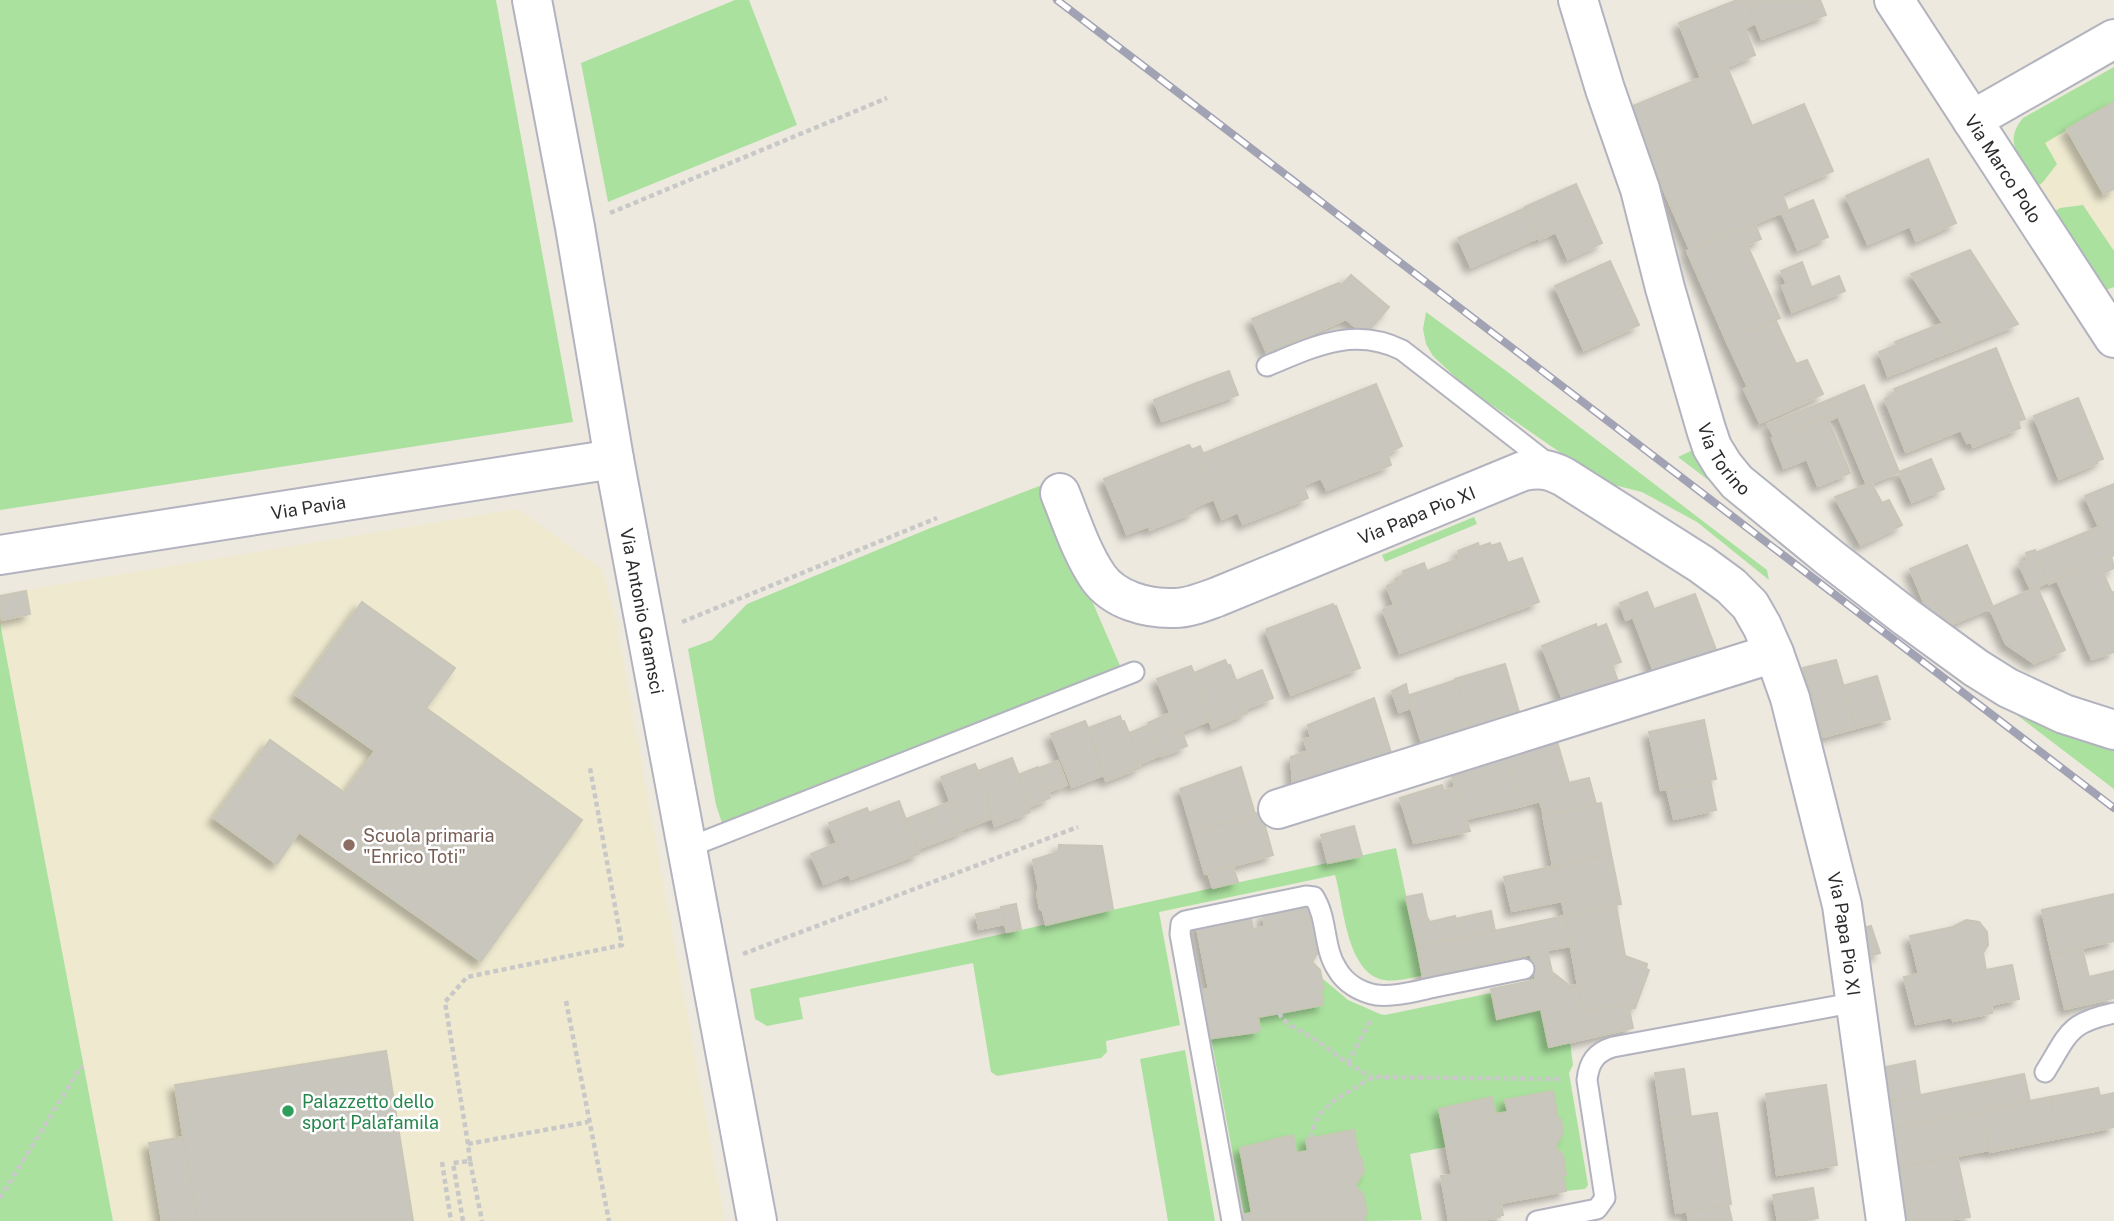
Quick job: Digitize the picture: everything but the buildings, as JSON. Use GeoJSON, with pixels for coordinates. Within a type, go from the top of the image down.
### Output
{"type":"FeatureCollection","features":[{"type":"Feature","properties":{"kind":"street","name":"Via Antonio Gramsci"},"geometry":{"type":"LineString","coordinates":[[532,0],[575,227],[614,459],[757,1221]]}},
{"type":"Feature","properties":{"kind":"street","name":"Via Torino"},"geometry":{"type":"LineString","coordinates":[[1578,0],[1640,189],[1665,288],[1706,429],[1712,447],[1723,465],[1753,496],[1830,558],[1976,668],[2033,701],[2114,730]]}},
{"type":"Feature","properties":{"kind":"street","name":"Via Marco Polo"},"geometry":{"type":"LineString","coordinates":[[1894,0],[2114,338]]}},
{"type":"Feature","properties":{"kind":"street"},"geometry":{"type":"LineString","coordinates":[[1972,120],[2114,39]]}},
{"type":"Feature","properties":{"kind":"street","name":"Via Pavia"},"geometry":{"type":"LineString","coordinates":[[0,555],[614,459]]}},
{"type":"Feature","properties":{"kind":"street","name":"Via Papa Pio XI"},"geometry":{"type":"LineString","coordinates":[[1060,493],[1097,576],[1107,588],[1124,599],[1146,606],[1175,608],[1195,605],[1523,471],[1537,468],[1550,470],[1564,477],[1731,586],[1750,605],[1762,626],[1790,698],[1842,905],[1886,1221]]}},
{"type":"Feature","properties":{"kind":"street"},"geometry":{"type":"LineString","coordinates":[[1278,810],[1774,653]]}},
{"type":"Feature","properties":{"kind":"lane"},"geometry":{"type":"LineString","coordinates":[[1267,366],[1319,346],[1355,338],[1387,343],[1402,350],[1564,477]]}},
{"type":"Feature","properties":{"kind":"lane"},"geometry":{"type":"LineString","coordinates":[[687,848],[1134,673]]}},
{"type":"Feature","properties":{"kind":"lane"},"geometry":{"type":"LineString","coordinates":[[1232,1221],[1180,934],[1181,924],[1190,919],[1293,898],[1314,897],[1337,970],[1350,984],[1377,995],[1412,991],[1524,969]]}},
{"type":"Feature","properties":{"kind":"lane"},"geometry":{"type":"LineString","coordinates":[[1538,1221],[1590,1212],[1602,1205],[1605,1198],[1587,1080],[1591,1062],[1598,1054],[1613,1046],[1857,1002]]}},
{"type":"Feature","properties":{"kind":"lane"},"geometry":{"type":"LineString","coordinates":[[2045,1072],[2069,1032],[2091,1018],[2114,1013]]}},
{"type":"Feature","properties":{"kind":"path"},"geometry":{"type":"LineString","coordinates":[[575,227],[887,98]]}},
{"type":"Feature","properties":{"kind":"path"},"geometry":{"type":"LineString","coordinates":[[647,633],[692,618],[937,518]]}},
{"type":"Feature","properties":{"kind":"path"},"geometry":{"type":"LineString","coordinates":[[482,1221],[445,1002],[467,977],[622,944],[590,768]]}},
{"type":"Feature","properties":{"kind":"path"},"geometry":{"type":"LineString","coordinates":[[709,967],[1077,827]]}},
{"type":"Feature","properties":{"kind":"path"},"geometry":{"type":"LineString","coordinates":[[1348,1063],[1368,1027],[1377,995]]}},
{"type":"Feature","properties":{"kind":"path"},"geometry":{"type":"LineString","coordinates":[[566,1001],[609,1221]]}},
{"type":"Feature","properties":{"kind":"path"},"geometry":{"type":"LineString","coordinates":[[1279,1013],[1288,1024],[1373,1077],[1587,1080]]}},
{"type":"Feature","properties":{"kind":"path"},"geometry":{"type":"LineString","coordinates":[[0,1198],[83,1067]]}},
{"type":"Feature","properties":{"kind":"path"},"geometry":{"type":"LineString","coordinates":[[1311,1138],[1315,1122],[1332,1101],[1373,1077]]}},
{"type":"Feature","properties":{"kind":"path"},"geometry":{"type":"LineString","coordinates":[[468,1144],[588,1122]]}},
{"type":"Feature","properties":{"kind":"path"},"geometry":{"type":"LineString","coordinates":[[463,1221],[453,1163],[470,1161]]}},
{"type":"Feature","properties":{"kind":"path"},"geometry":{"type":"LineString","coordinates":[[442,1162],[451,1221]]}},
{"type":"Feature","properties":{"kind":"shaded area"},"geometry":{"type":"Polygon","coordinates":[[[2114,67],[2114,287],[2106,290],[2012,143],[2013,134],[2023,118],[2114,67]]]}},
{"type":"Feature","properties":{"kind":"shaded area","name":"Scuola primaria \"Enrico Toti\""},"geometry":{"type":"Polygon","coordinates":[[[518,509],[603,570],[616,621],[725,1221],[113,1221],[0,623],[0,594],[518,509]]]}},
{"type":"Feature","properties":{"kind":"green space"},"geometry":{"type":"Polygon","coordinates":[[[0,0],[496,0],[573,422],[0,510],[0,0]]]}},
{"type":"Feature","properties":{"kind":"green space"},"geometry":{"type":"Polygon","coordinates":[[[735,0],[749,0],[797,125],[608,202],[581,63],[735,0]]]}},
{"type":"Feature","properties":{"kind":"green space"},"geometry":{"type":"Polygon","coordinates":[[[2114,67],[2114,102],[2045,143],[2057,164],[2038,186],[2014,145],[2017,127],[2023,118],[2114,67]]]}},
{"type":"Feature","properties":{"kind":"green space"},"geometry":{"type":"Polygon","coordinates":[[[2083,205],[2114,251],[2114,287],[2106,290],[2055,211],[2083,205]]]}},
{"type":"Feature","properties":{"kind":"green space"},"geometry":{"type":"Polygon","coordinates":[[[1426,312],[1767,570],[1769,580],[1697,522],[1642,492],[1614,485],[1590,473],[1467,388],[1433,356],[1426,344],[1423,329],[1426,312]]]}},
{"type":"Feature","properties":{"kind":"green space"},"geometry":{"type":"Polygon","coordinates":[[[1695,449],[2114,748],[2114,789],[1678,457],[1695,449]]]}},
{"type":"Feature","properties":{"kind":"green space"},"geometry":{"type":"Polygon","coordinates":[[[1042,485],[1121,668],[722,823],[716,805],[688,649],[712,640],[747,604],[1042,485]]]}},
{"type":"Feature","properties":{"kind":"green space"},"geometry":{"type":"Polygon","coordinates":[[[1474,517],[1477,524],[1385,562],[1382,555],[1474,517]]]}},
{"type":"Feature","properties":{"kind":"green space"},"geometry":{"type":"Polygon","coordinates":[[[0,623],[113,1221],[0,1221],[0,623]]]}},
{"type":"Feature","properties":{"kind":"green space"},"geometry":{"type":"Polygon","coordinates":[[[1396,848],[1423,975],[1384,980],[1371,975],[1362,965],[1349,936],[1335,875],[1159,912],[1180,1025],[1106,1041],[1107,1052],[1101,1058],[997,1076],[991,1072],[973,963],[799,998],[803,1019],[767,1026],[755,1019],[750,989],[1396,848]]]}},
{"type":"Feature","properties":{"kind":"green space"},"geometry":{"type":"Polygon","coordinates":[[[1322,978],[1348,1000],[1385,1015],[1491,993],[1497,1019],[1541,1009],[1549,1046],[1570,1042],[1573,1065],[1569,1073],[1588,1185],[1585,1189],[1566,1191],[1563,1176],[1566,1175],[1555,1147],[1563,1133],[1553,1092],[1505,1101],[1508,1112],[1495,1114],[1492,1097],[1439,1109],[1446,1147],[1410,1154],[1422,1220],[1365,1221],[1364,1214],[1367,1213],[1363,1194],[1355,1186],[1364,1171],[1353,1130],[1307,1139],[1308,1151],[1296,1153],[1293,1135],[1240,1148],[1252,1213],[1244,1214],[1211,1038],[1257,1032],[1260,1028],[1258,1017],[1322,1005],[1322,978]]]}},
{"type":"Feature","properties":{"kind":"green space"},"geometry":{"type":"Polygon","coordinates":[[[1185,1050],[1215,1221],[1168,1221],[1140,1059],[1185,1050]]]}},
{"type":"Feature","properties":{"kind":"railway"},"geometry":{"type":"LineString","coordinates":[[1057,0],[2114,808]]}},
{"type":"Feature","properties":{"kind":"place","name":"Scuola primaria \"Enrico Toti\""},"geometry":{"type":"Point","coordinates":[349,845]}},
{"type":"Feature","properties":{"kind":"place","name":"Palazzetto dello sport Palafamila"},"geometry":{"type":"Point","coordinates":[288,1111]}}]}
